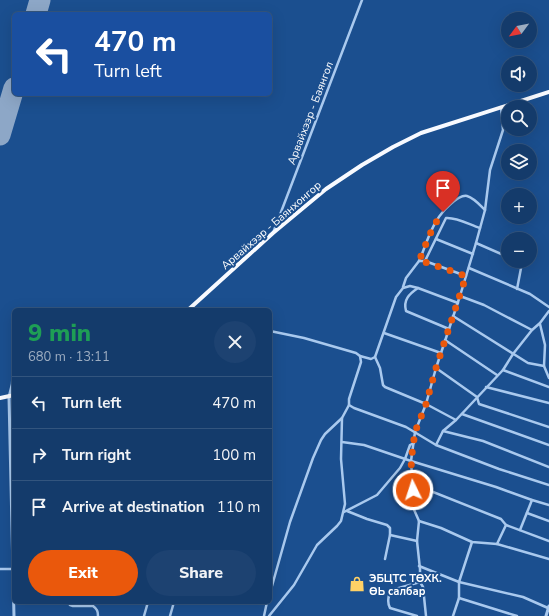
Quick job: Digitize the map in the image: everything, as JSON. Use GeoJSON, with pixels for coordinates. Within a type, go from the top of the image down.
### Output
{"type":"FeatureCollection","features":[{"type":"Feature","properties":{"kind":"highway","name":"Арвайхээр - Баянхонгор"},"geometry":{"type":"LineString","coordinates":[[523,100],[549,92]]}},
{"type":"Feature","properties":{"kind":"highway","name":"Арвайхээр - Баянхонгор"},"geometry":{"type":"LineString","coordinates":[[190,308],[273,233],[326,189],[394,147],[421,133],[501,107]]}},
{"type":"Feature","properties":{"kind":"highway"},"geometry":{"type":"LineString","coordinates":[[0,398],[12,396]]}},
{"type":"Feature","properties":{"kind":"street","name":"Арвайхээр - Баянгол"},"geometry":{"type":"LineString","coordinates":[[273,233],[362,0]]}},
{"type":"Feature","properties":{"kind":"street"},"geometry":{"type":"LineString","coordinates":[[426,616],[420,582],[417,541],[419,521],[412,505],[413,480],[411,461],[415,432],[426,404],[436,368],[469,268],[485,210],[490,170],[501,136]]}},
{"type":"Feature","properties":{"kind":"street"},"geometry":{"type":"LineString","coordinates":[[456,420],[426,404],[385,387],[383,385],[380,368],[375,357],[396,297],[403,288],[406,278],[419,261],[437,220],[451,204],[463,196],[476,201],[485,210]]}},
{"type":"Feature","properties":{"kind":"street"},"geometry":{"type":"LineString","coordinates":[[425,262],[446,218],[456,219],[480,228]]}},
{"type":"Feature","properties":{"kind":"street"},"geometry":{"type":"LineString","coordinates":[[436,239],[473,254]]}},
{"type":"Feature","properties":{"kind":"street"},"geometry":{"type":"LineString","coordinates":[[476,243],[501,254]]}},
{"type":"Feature","properties":{"kind":"street"},"geometry":{"type":"LineString","coordinates":[[419,261],[466,276]]}},
{"type":"Feature","properties":{"kind":"street"},"geometry":{"type":"LineString","coordinates":[[469,268],[530,294],[549,307]]}},
{"type":"Feature","properties":{"kind":"street"},"geometry":{"type":"LineString","coordinates":[[517,289],[521,268]]}},
{"type":"Feature","properties":{"kind":"street"},"geometry":{"type":"LineString","coordinates":[[403,288],[410,286],[418,288],[458,303]]}},
{"type":"Feature","properties":{"kind":"street"},"geometry":{"type":"LineString","coordinates":[[418,288],[411,292],[407,298],[405,306],[406,311],[449,329]]}},
{"type":"Feature","properties":{"kind":"street"},"geometry":{"type":"LineString","coordinates":[[460,296],[484,305],[532,330]]}},
{"type":"Feature","properties":{"kind":"street"},"geometry":{"type":"LineString","coordinates":[[436,446],[443,430],[462,414],[503,370],[513,354],[549,311]]}},
{"type":"Feature","properties":{"kind":"street"},"geometry":{"type":"LineString","coordinates":[[453,316],[528,363],[544,366]]}},
{"type":"Feature","properties":{"kind":"street"},"geometry":{"type":"LineString","coordinates":[[540,323],[545,345],[544,366],[549,378]]}},
{"type":"Feature","properties":{"kind":"street"},"geometry":{"type":"LineString","coordinates":[[272,331],[304,338],[356,353],[360,356],[371,359],[375,357]]}},
{"type":"Feature","properties":{"kind":"street"},"geometry":{"type":"LineString","coordinates":[[384,333],[441,353]]}},
{"type":"Feature","properties":{"kind":"street"},"geometry":{"type":"LineString","coordinates":[[445,340],[497,376]]}},
{"type":"Feature","properties":{"kind":"street"},"geometry":{"type":"LineString","coordinates":[[272,585],[290,522],[313,458],[321,440],[342,418],[349,405],[349,399],[361,362],[360,356]]}},
{"type":"Feature","properties":{"kind":"street"},"geometry":{"type":"LineString","coordinates":[[436,368],[477,397],[479,404],[549,426]]}},
{"type":"Feature","properties":{"kind":"street"},"geometry":{"type":"LineString","coordinates":[[503,370],[549,388]]}},
{"type":"Feature","properties":{"kind":"street"},"geometry":{"type":"LineString","coordinates":[[12,384],[12,438]]}},
{"type":"Feature","properties":{"kind":"street"},"geometry":{"type":"LineString","coordinates":[[486,387],[549,403]]}},
{"type":"Feature","properties":{"kind":"street"},"geometry":{"type":"LineString","coordinates":[[349,405],[406,427],[436,446],[549,486]]}},
{"type":"Feature","properties":{"kind":"street"},"geometry":{"type":"LineString","coordinates":[[462,414],[549,445]]}},
{"type":"Feature","properties":{"kind":"street"},"geometry":{"type":"LineString","coordinates":[[269,616],[294,585],[317,544],[341,521],[345,504],[341,459],[342,418]]}},
{"type":"Feature","properties":{"kind":"street"},"geometry":{"type":"LineString","coordinates":[[443,430],[483,441],[549,467]]}},
{"type":"Feature","properties":{"kind":"street"},"geometry":{"type":"LineString","coordinates":[[342,442],[364,445],[549,505]]}},
{"type":"Feature","properties":{"kind":"street"},"geometry":{"type":"LineString","coordinates":[[343,513],[377,495],[400,468],[410,445],[414,443]]}},
{"type":"Feature","properties":{"kind":"street"},"geometry":{"type":"LineString","coordinates":[[413,480],[418,486],[501,519],[506,525],[549,541]]}},
{"type":"Feature","properties":{"kind":"street"},"geometry":{"type":"LineString","coordinates":[[520,530],[532,500]]}},
{"type":"Feature","properties":{"kind":"street"},"geometry":{"type":"LineString","coordinates":[[346,511],[387,525],[390,528],[385,559]]}},
{"type":"Feature","properties":{"kind":"street"},"geometry":{"type":"LineString","coordinates":[[527,513],[549,521]]}},
{"type":"Feature","properties":{"kind":"street"},"geometry":{"type":"LineString","coordinates":[[419,521],[441,528],[472,542],[496,544],[549,559]]}},
{"type":"Feature","properties":{"kind":"street"},"geometry":{"type":"LineString","coordinates":[[496,544],[506,525]]}},
{"type":"Feature","properties":{"kind":"street"},"geometry":{"type":"LineString","coordinates":[[390,535],[417,541]]}},
{"type":"Feature","properties":{"kind":"street"},"geometry":{"type":"LineString","coordinates":[[453,616],[459,598],[459,582],[472,542]]}},
{"type":"Feature","properties":{"kind":"street"},"geometry":{"type":"LineString","coordinates":[[419,566],[459,582],[523,597],[549,607],[546,616]]}},
{"type":"Feature","properties":{"kind":"street"},"geometry":{"type":"LineString","coordinates":[[0,569],[12,569]]}},
{"type":"Feature","properties":{"kind":"street"},"geometry":{"type":"LineString","coordinates":[[416,616],[390,608],[388,603],[390,592],[394,589],[420,582]]}},
{"type":"Feature","properties":{"kind":"street"},"geometry":{"type":"LineString","coordinates":[[459,598],[517,616]]}},
{"type":"Feature","properties":{"kind":"street"},"geometry":{"type":"LineString","coordinates":[[14,604],[14,616]]}},
{"type":"Feature","properties":{"kind":"street"},"geometry":{"type":"LineString","coordinates":[[69,604],[72,606],[93,606],[98,613],[98,616]]}},
{"type":"Feature","properties":{"kind":"street"},"geometry":{"type":"LineString","coordinates":[[144,616],[147,604]]}},
{"type":"Feature","properties":{"kind":"street"},"geometry":{"type":"LineString","coordinates":[[170,616],[173,604]]}},
{"type":"Feature","properties":{"kind":"street"},"geometry":{"type":"LineString","coordinates":[[264,616],[267,604]]}},
{"type":"Feature","properties":{"kind":"runway"},"geometry":{"type":"LineString","coordinates":[[37,12],[40,0]]}},
{"type":"Feature","properties":{"kind":"runway"},"geometry":{"type":"LineString","coordinates":[[0,135],[12,95]]}},
{"type":"Feature","properties":{"kind":"place","name":"ЭБЦТС ТӨХК. ӨЬ салбар"},"geometry":{"type":"Point","coordinates":[357,584]}},
{"type":"Feature","properties":{"kind":"route"},"geometry":{"type":"LineString","coordinates":[[413,490],[411,461],[415,432],[426,404],[466,276],[419,261],[432,229],[443,212]]}}]}
